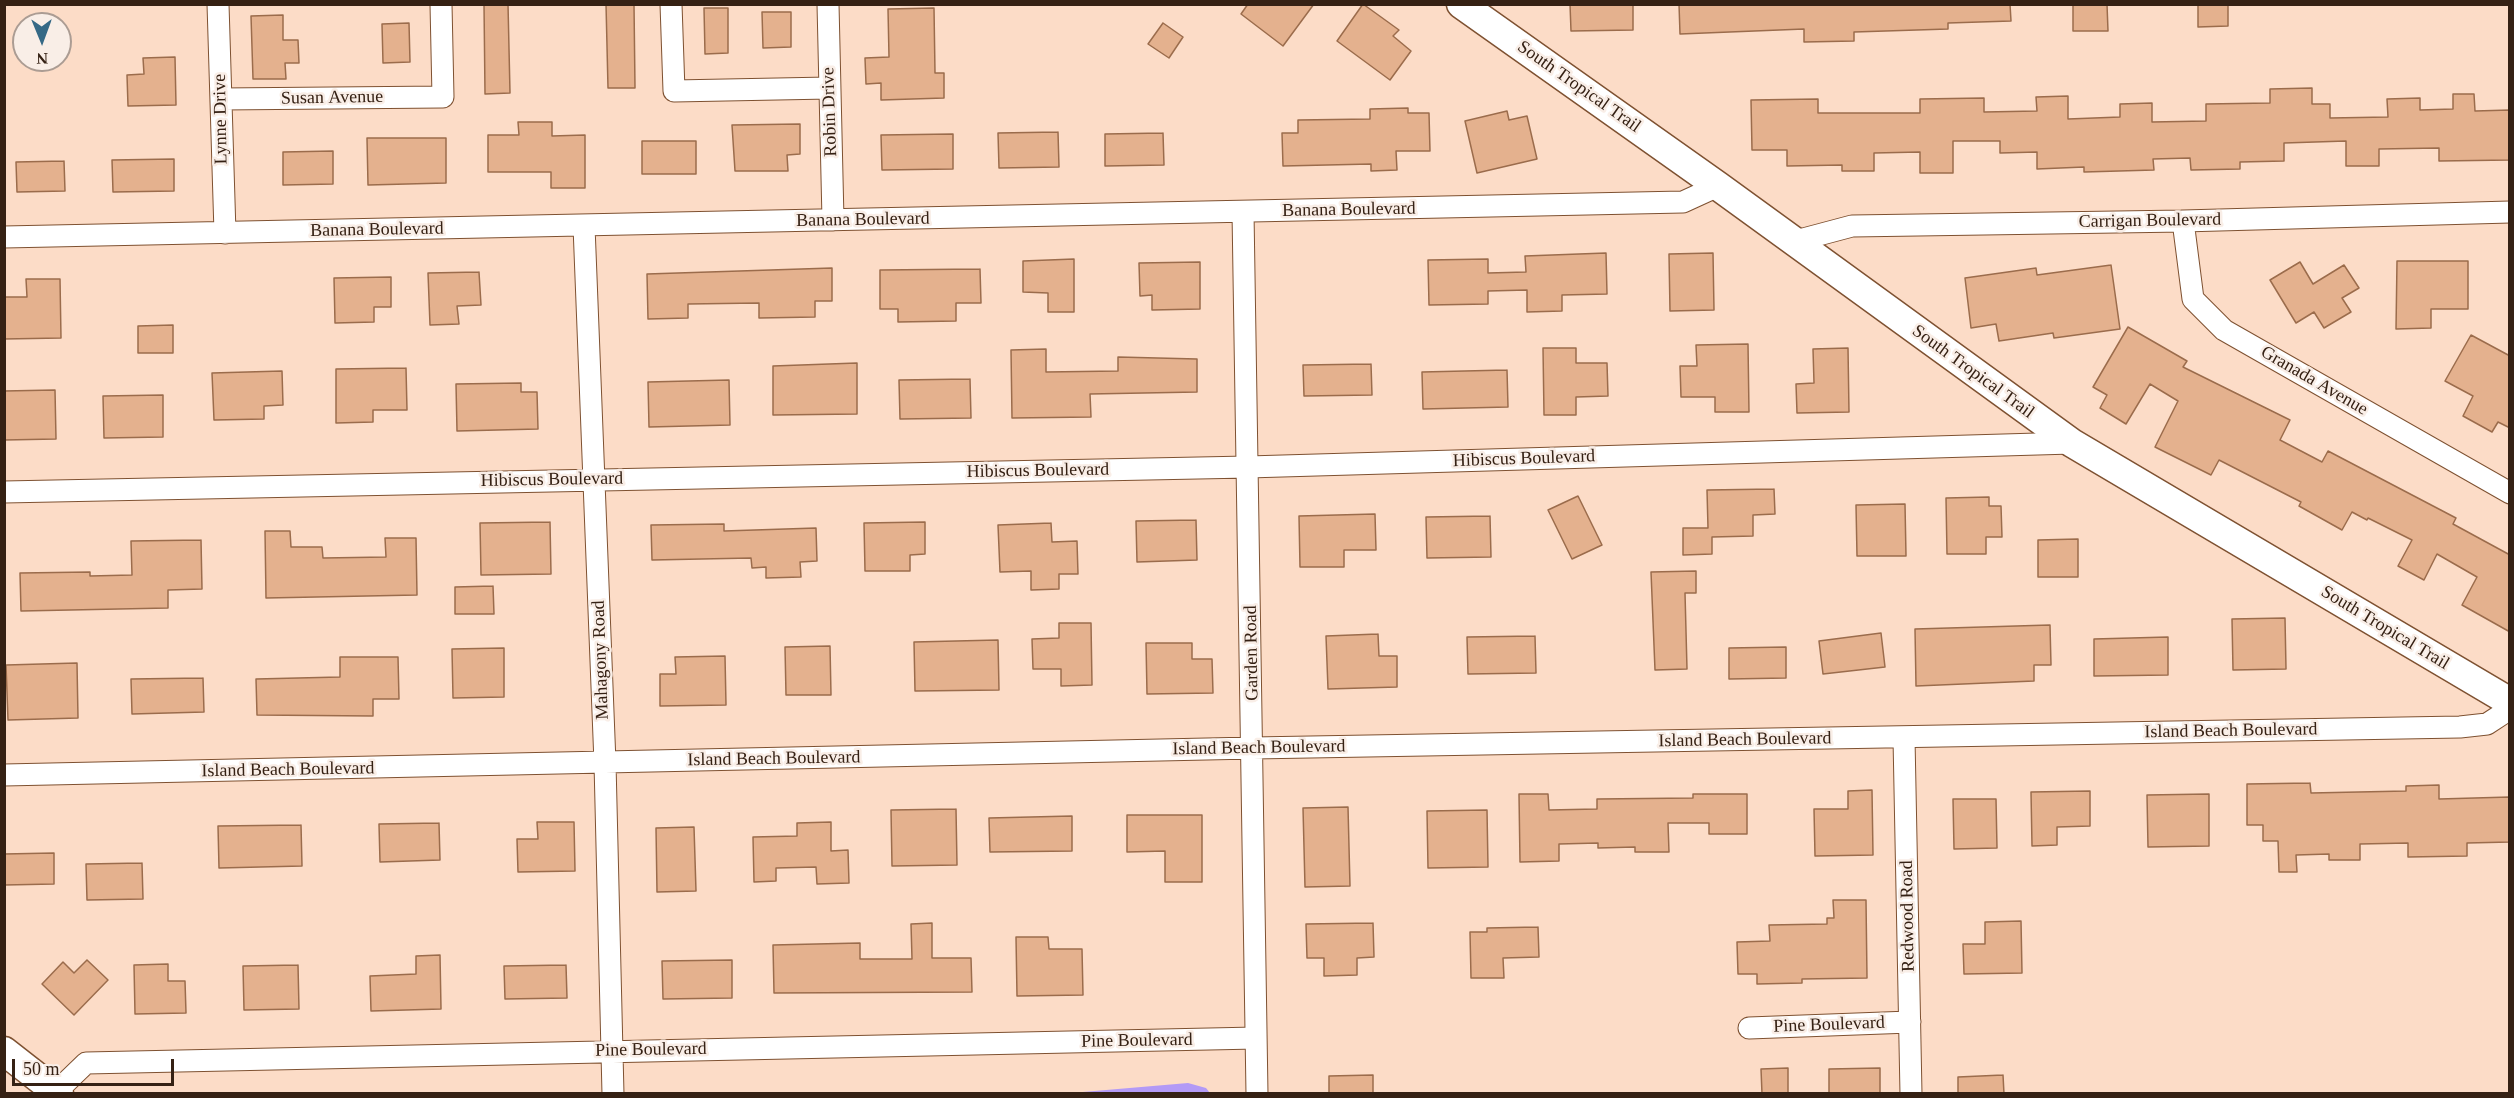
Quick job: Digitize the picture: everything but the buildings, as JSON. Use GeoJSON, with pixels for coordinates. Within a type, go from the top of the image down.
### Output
{"type":"FeatureCollection","features":[{"type":"Feature","properties":{"kind":"street","name":"Lynne Drive"},"geometry":{"type":"LineString","coordinates":[[218,4],[225,233]]}},
{"type":"Feature","properties":{"kind":"street","name":"Susan Avenue"},"geometry":{"type":"LineString","coordinates":[[221,99],[443,97],[441,4]]}},
{"type":"Feature","properties":{"kind":"street"},"geometry":{"type":"LineString","coordinates":[[671,4],[674,91],[830,88]]}},
{"type":"Feature","properties":{"kind":"street","name":"Robin Drive"},"geometry":{"type":"LineString","coordinates":[[828,4],[833,220]]}},
{"type":"Feature","properties":{"kind":"street","name":"South Tropical Trail"},"geometry":{"type":"LineString","coordinates":[[1461,4],[1718,186],[1792,242],[2072,443],[2510,702]]}},
{"type":"Feature","properties":{"kind":"street","name":"Banana Boulevard"},"geometry":{"type":"LineString","coordinates":[[4,237],[1683,202],[1718,186]]}},
{"type":"Feature","properties":{"kind":"street","name":"Garden Road"},"geometry":{"type":"LineString","coordinates":[[1243,212],[1257,1094]]}},
{"type":"Feature","properties":{"kind":"street","name":"Carrigan Boulevard"},"geometry":{"type":"LineString","coordinates":[[1792,242],[1852,226],[2183,221],[2510,212]]}},
{"type":"Feature","properties":{"kind":"street","name":"Granada Avenue"},"geometry":{"type":"LineString","coordinates":[[2183,221],[2193,299],[2224,330],[2510,493]]}},
{"type":"Feature","properties":{"kind":"street","name":"Mahagony Road"},"geometry":{"type":"LineString","coordinates":[[584,226],[605,763],[613,1094]]}},
{"type":"Feature","properties":{"kind":"street","name":"Hibiscus Boulevard"},"geometry":{"type":"LineString","coordinates":[[4,492],[1248,466],[2072,443]]}},
{"type":"Feature","properties":{"kind":"street","name":"Island Beach Boulevard"},"geometry":{"type":"LineString","coordinates":[[4,775],[1253,748],[2460,727],[2487,724],[2510,709]]}},
{"type":"Feature","properties":{"kind":"street","name":"Redwood Road"},"geometry":{"type":"LineString","coordinates":[[1904,738],[1911,1094]]}},
{"type":"Feature","properties":{"kind":"street","name":"Pine Boulevard"},"geometry":{"type":"LineString","coordinates":[[1749,1028],[1910,1022]]}},
{"type":"Feature","properties":{"kind":"street","name":"Pine Boulevard"},"geometry":{"type":"LineString","coordinates":[[58,1092],[86,1063],[1256,1038]]}},
{"type":"Feature","properties":{"kind":"street"},"geometry":{"type":"LineString","coordinates":[[4,1051],[58,1092]]}},
{"type":"Feature","properties":{"kind":"shaded area"},"geometry":{"type":"Polygon","coordinates":[[[1188,1083],[1206,1088],[1210,1093],[1071,1093],[1188,1083]]]}}]}
